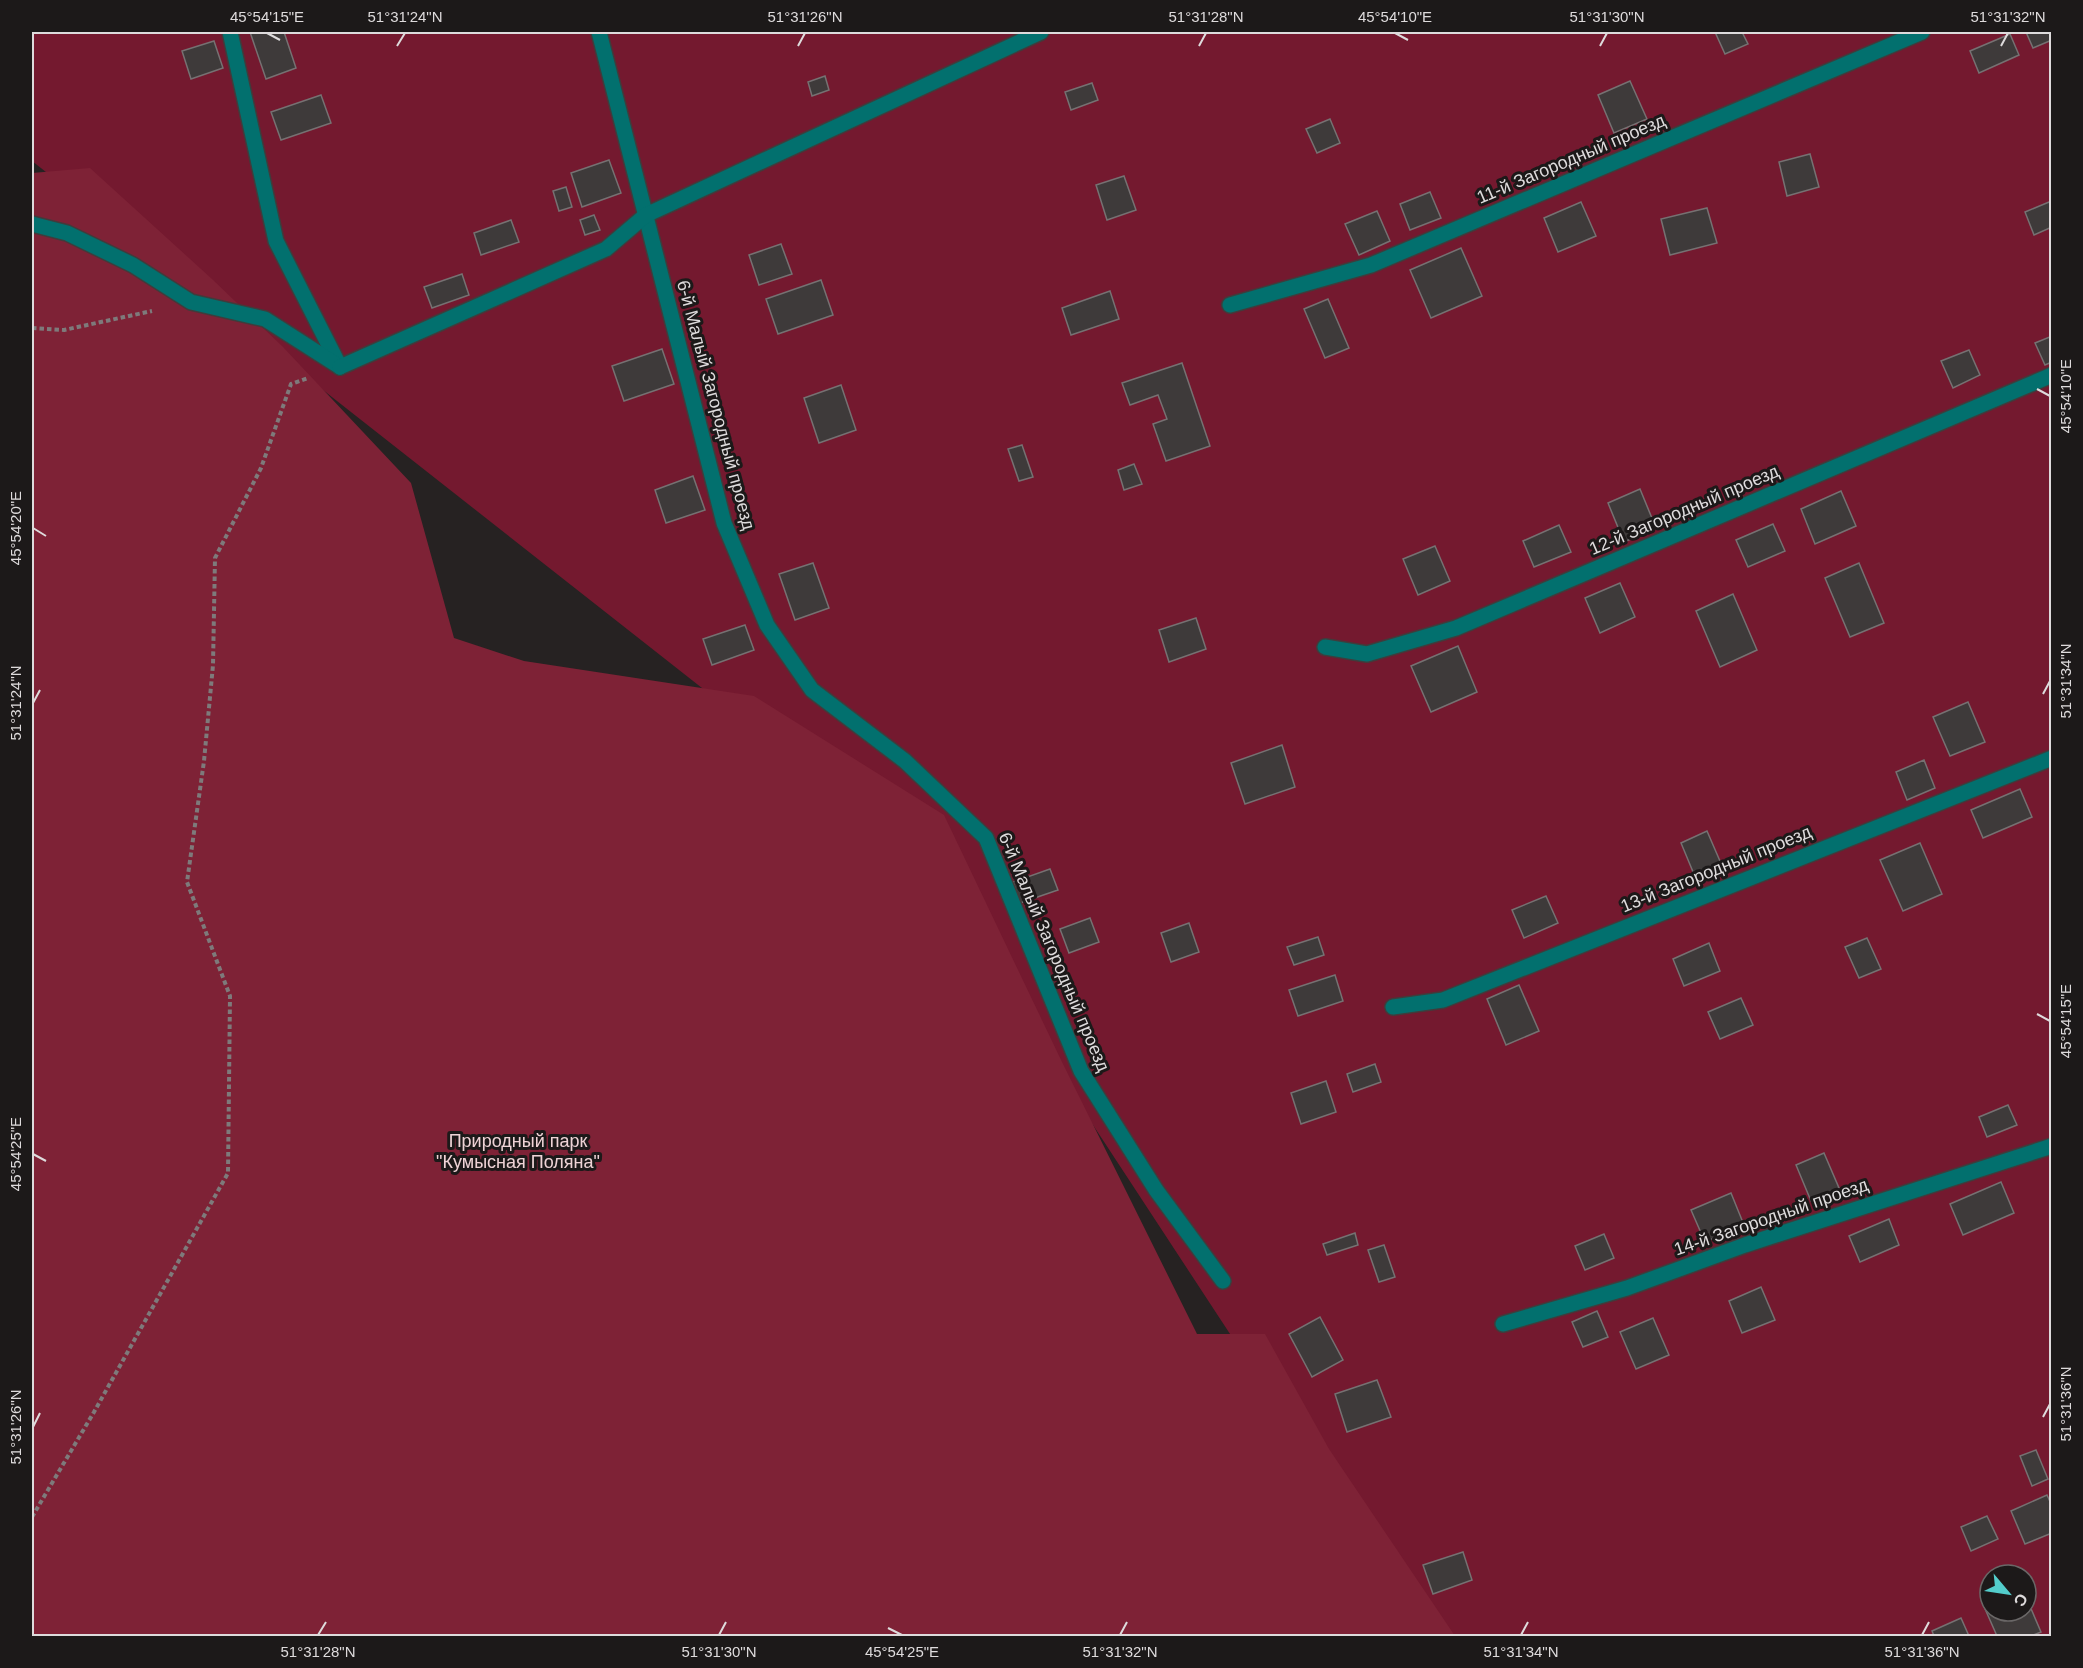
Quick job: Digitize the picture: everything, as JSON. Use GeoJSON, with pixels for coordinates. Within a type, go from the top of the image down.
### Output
{"type":"FeatureCollection","features":[{"type":"Feature","properties":{"kind":"lane"},"geometry":{"type":"LineString","coordinates":[[230,32],[276,241],[340,367]]}},
{"type":"Feature","properties":{"kind":"lane","name":"6-й Малый Загородный проезд"},"geometry":{"type":"LineString","coordinates":[[599,32],[724,523],[767,625],[812,690],[905,761],[986,838],[1081,1071],[1156,1190],[1223,1281]]}},
{"type":"Feature","properties":{"kind":"lane"},"geometry":{"type":"LineString","coordinates":[[340,367],[606,249],[646,214],[1041,32]]}},
{"type":"Feature","properties":{"kind":"lane","name":"11-й Загородный проезд"},"geometry":{"type":"LineString","coordinates":[[1230,305],[1371,265],[1922,32]]}},
{"type":"Feature","properties":{"kind":"lane"},"geometry":{"type":"LineString","coordinates":[[32,224],[67,233],[134,265],[191,302],[265,319],[340,367]]}},
{"type":"Feature","properties":{"kind":"lane","name":"12-й Загородный проезд"},"geometry":{"type":"LineString","coordinates":[[1325,647],[1367,654],[1456,628],[2052,375]]}},
{"type":"Feature","properties":{"kind":"lane","name":"13-й Загородный проезд"},"geometry":{"type":"LineString","coordinates":[[1393,1008],[1443,1000],[2052,758]]}},
{"type":"Feature","properties":{"kind":"lane","name":"14-й Загородный проезд"},"geometry":{"type":"LineString","coordinates":[[1503,1324],[1627,1288],[1745,1245],[2052,1146]]}},
{"type":"Feature","properties":{"kind":"path"},"geometry":{"type":"LineString","coordinates":[[32,328],[64,330],[191,302]]}},
{"type":"Feature","properties":{"kind":"path"},"geometry":{"type":"LineString","coordinates":[[32,1517],[94,1412],[228,1173],[230,996],[187,882],[204,761],[213,665],[215,558],[261,468],[291,384],[340,367]]}},
{"type":"Feature","properties":{"kind":"shaded area"},"geometry":{"type":"Polygon","coordinates":[[[32,32],[2051,32],[2051,1636],[1428,1636],[918,858],[32,161],[32,32]]]}},
{"type":"Feature","properties":{"kind":"green space","name":"Природный парк \"Кумысная Поляна\""},"geometry":{"type":"Polygon","coordinates":[[[90,168],[283,347],[411,483],[454,638],[524,661],[754,696],[944,815],[1062,1062],[1197,1334],[1265,1334],[1329,1449],[1455,1636],[32,1636],[32,173],[90,168]]]}},
{"type":"Feature","properties":{"kind":"building"},"geometry":{"type":"Polygon","coordinates":[[[250,32],[284,32],[296,68],[266,79],[250,32]]]}},
{"type":"Feature","properties":{"kind":"building"},"geometry":{"type":"Polygon","coordinates":[[[1715,32],[1742,32],[1748,44],[1725,54],[1715,32]]]}},
{"type":"Feature","properties":{"kind":"building"},"geometry":{"type":"Polygon","coordinates":[[[2026,32],[2052,32],[2052,40],[2033,48],[2026,32]]]}},
{"type":"Feature","properties":{"kind":"building"},"geometry":{"type":"Polygon","coordinates":[[[2010,34],[2019,55],[1979,73],[1970,51],[2010,34]]]}},
{"type":"Feature","properties":{"kind":"building"},"geometry":{"type":"Polygon","coordinates":[[[214,41],[223,68],[191,79],[182,51],[214,41]]]}},
{"type":"Feature","properties":{"kind":"building"},"geometry":{"type":"Polygon","coordinates":[[[825,76],[829,90],[812,96],[808,82],[825,76]]]}},
{"type":"Feature","properties":{"kind":"building"},"geometry":{"type":"Polygon","coordinates":[[[1630,81],[1647,119],[1614,133],[1598,95],[1630,81]]]}},
{"type":"Feature","properties":{"kind":"building"},"geometry":{"type":"Polygon","coordinates":[[[1092,83],[1098,100],[1071,110],[1065,92],[1092,83]]]}},
{"type":"Feature","properties":{"kind":"building"},"geometry":{"type":"Polygon","coordinates":[[[321,95],[331,123],[281,140],[271,112],[321,95]]]}},
{"type":"Feature","properties":{"kind":"building"},"geometry":{"type":"Polygon","coordinates":[[[1330,119],[1340,143],[1317,153],[1306,129],[1330,119]]]}},
{"type":"Feature","properties":{"kind":"building"},"geometry":{"type":"Polygon","coordinates":[[[1810,154],[1819,187],[1787,196],[1779,162],[1810,154]]]}},
{"type":"Feature","properties":{"kind":"building"},"geometry":{"type":"Polygon","coordinates":[[[609,160],[621,193],[582,207],[571,173],[609,160]]]}},
{"type":"Feature","properties":{"kind":"building"},"geometry":{"type":"Polygon","coordinates":[[[1124,176],[1136,210],[1107,220],[1096,185],[1124,176]]]}},
{"type":"Feature","properties":{"kind":"building"},"geometry":{"type":"Polygon","coordinates":[[[566,187],[572,207],[559,211],[553,191],[566,187]]]}},
{"type":"Feature","properties":{"kind":"building"},"geometry":{"type":"Polygon","coordinates":[[[1430,192],[1441,218],[1410,230],[1400,204],[1430,192]]]}},
{"type":"Feature","properties":{"kind":"building"},"geometry":{"type":"Polygon","coordinates":[[[1581,202],[1596,236],[1558,252],[1544,218],[1581,202]]]}},
{"type":"Feature","properties":{"kind":"building"},"geometry":{"type":"Polygon","coordinates":[[[2049,202],[2052,208],[2052,227],[2034,235],[2025,212],[2049,202]]]}},
{"type":"Feature","properties":{"kind":"building"},"geometry":{"type":"Polygon","coordinates":[[[1707,208],[1717,243],[1670,255],[1661,219],[1707,208]]]}},
{"type":"Feature","properties":{"kind":"building"},"geometry":{"type":"Polygon","coordinates":[[[1377,211],[1390,241],[1359,255],[1345,224],[1377,211]]]}},
{"type":"Feature","properties":{"kind":"building"},"geometry":{"type":"Polygon","coordinates":[[[594,215],[600,230],[585,235],[580,220],[594,215]]]}},
{"type":"Feature","properties":{"kind":"building"},"geometry":{"type":"Polygon","coordinates":[[[511,220],[519,242],[481,255],[474,233],[511,220]]]}},
{"type":"Feature","properties":{"kind":"building"},"geometry":{"type":"Polygon","coordinates":[[[781,244],[792,274],[759,285],[749,255],[781,244]]]}},
{"type":"Feature","properties":{"kind":"building"},"geometry":{"type":"Polygon","coordinates":[[[1461,248],[1482,296],[1431,318],[1410,270],[1461,248]]]}},
{"type":"Feature","properties":{"kind":"building"},"geometry":{"type":"Polygon","coordinates":[[[462,274],[469,295],[432,308],[424,287],[462,274]]]}},
{"type":"Feature","properties":{"kind":"building"},"geometry":{"type":"Polygon","coordinates":[[[821,280],[833,315],[778,334],[766,299],[821,280]]]}},
{"type":"Feature","properties":{"kind":"building"},"geometry":{"type":"Polygon","coordinates":[[[1110,291],[1119,319],[1071,335],[1062,308],[1110,291]]]}},
{"type":"Feature","properties":{"kind":"building"},"geometry":{"type":"Polygon","coordinates":[[[1328,299],[1349,348],[1325,358],[1304,309],[1328,299]]]}},
{"type":"Feature","properties":{"kind":"building"},"geometry":{"type":"Polygon","coordinates":[[[2052,336],[2052,362],[2045,365],[2035,343],[2052,336]]]}},
{"type":"Feature","properties":{"kind":"building"},"geometry":{"type":"Polygon","coordinates":[[[662,349],[674,384],[624,401],[612,366],[662,349]]]}},
{"type":"Feature","properties":{"kind":"building"},"geometry":{"type":"Polygon","coordinates":[[[1969,350],[1980,375],[1953,388],[1941,361],[1969,350]]]}},
{"type":"Feature","properties":{"kind":"building"},"geometry":{"type":"Polygon","coordinates":[[[1182,363],[1210,446],[1166,461],[1153,424],[1167,419],[1158,395],[1130,405],[1122,383],[1182,363]]]}},
{"type":"Feature","properties":{"kind":"building"},"geometry":{"type":"Polygon","coordinates":[[[841,385],[856,430],[819,443],[804,398],[841,385]]]}},
{"type":"Feature","properties":{"kind":"building"},"geometry":{"type":"Polygon","coordinates":[[[1022,445],[1033,477],[1019,481],[1008,449],[1022,445]]]}},
{"type":"Feature","properties":{"kind":"building"},"geometry":{"type":"Polygon","coordinates":[[[1134,464],[1142,484],[1124,490],[1118,470],[1134,464]]]}},
{"type":"Feature","properties":{"kind":"building"},"geometry":{"type":"Polygon","coordinates":[[[693,476],[705,510],[666,523],[655,490],[693,476]]]}},
{"type":"Feature","properties":{"kind":"building"},"geometry":{"type":"Polygon","coordinates":[[[1640,489],[1656,528],[1624,542],[1608,503],[1640,489]]]}},
{"type":"Feature","properties":{"kind":"building"},"geometry":{"type":"Polygon","coordinates":[[[1841,491],[1856,526],[1815,544],[1801,509],[1841,491]]]}},
{"type":"Feature","properties":{"kind":"building"},"geometry":{"type":"Polygon","coordinates":[[[1773,524],[1785,551],[1748,567],[1736,540],[1773,524]]]}},
{"type":"Feature","properties":{"kind":"building"},"geometry":{"type":"Polygon","coordinates":[[[1559,525],[1571,552],[1534,567],[1523,541],[1559,525]]]}},
{"type":"Feature","properties":{"kind":"building"},"geometry":{"type":"Polygon","coordinates":[[[1435,546],[1450,581],[1418,595],[1403,559],[1435,546]]]}},
{"type":"Feature","properties":{"kind":"building"},"geometry":{"type":"Polygon","coordinates":[[[813,563],[829,608],[795,620],[779,574],[813,563]]]}},
{"type":"Feature","properties":{"kind":"building"},"geometry":{"type":"Polygon","coordinates":[[[1859,563],[1884,623],[1850,637],[1825,578],[1859,563]]]}},
{"type":"Feature","properties":{"kind":"building"},"geometry":{"type":"Polygon","coordinates":[[[1620,583],[1635,617],[1600,633],[1585,598],[1620,583]]]}},
{"type":"Feature","properties":{"kind":"building"},"geometry":{"type":"Polygon","coordinates":[[[1733,594],[1757,650],[1720,667],[1696,611],[1733,594]]]}},
{"type":"Feature","properties":{"kind":"building"},"geometry":{"type":"Polygon","coordinates":[[[1196,618],[1206,649],[1169,662],[1159,630],[1196,618]]]}},
{"type":"Feature","properties":{"kind":"building"},"geometry":{"type":"Polygon","coordinates":[[[745,625],[754,650],[712,665],[703,639],[745,625]]]}},
{"type":"Feature","properties":{"kind":"building"},"geometry":{"type":"Polygon","coordinates":[[[1458,646],[1477,692],[1431,712],[1411,666],[1458,646]]]}},
{"type":"Feature","properties":{"kind":"building"},"geometry":{"type":"Polygon","coordinates":[[[1968,702],[1985,742],[1950,756],[1933,717],[1968,702]]]}},
{"type":"Feature","properties":{"kind":"building"},"geometry":{"type":"Polygon","coordinates":[[[1282,745],[1295,787],[1245,804],[1231,763],[1282,745]]]}},
{"type":"Feature","properties":{"kind":"building"},"geometry":{"type":"Polygon","coordinates":[[[1924,760],[1935,788],[1907,800],[1896,772],[1924,760]]]}},
{"type":"Feature","properties":{"kind":"building"},"geometry":{"type":"Polygon","coordinates":[[[2020,789],[2032,817],[1983,838],[1971,810],[2020,789]]]}},
{"type":"Feature","properties":{"kind":"building"},"geometry":{"type":"Polygon","coordinates":[[[1707,831],[1723,868],[1696,879],[1681,843],[1707,831]]]}},
{"type":"Feature","properties":{"kind":"building"},"geometry":{"type":"Polygon","coordinates":[[[1920,843],[1942,894],[1903,911],[1880,860],[1920,843]]]}},
{"type":"Feature","properties":{"kind":"building"},"geometry":{"type":"Polygon","coordinates":[[[1050,869],[1058,890],[1020,903],[1013,882],[1050,869]]]}},
{"type":"Feature","properties":{"kind":"building"},"geometry":{"type":"Polygon","coordinates":[[[1546,896],[1558,923],[1524,938],[1512,910],[1546,896]]]}},
{"type":"Feature","properties":{"kind":"building"},"geometry":{"type":"Polygon","coordinates":[[[1090,918],[1099,942],[1069,953],[1060,929],[1090,918]]]}},
{"type":"Feature","properties":{"kind":"building"},"geometry":{"type":"Polygon","coordinates":[[[1189,923],[1199,952],[1171,962],[1161,933],[1189,923]]]}},
{"type":"Feature","properties":{"kind":"building"},"geometry":{"type":"Polygon","coordinates":[[[1318,937],[1324,955],[1294,965],[1287,947],[1318,937]]]}},
{"type":"Feature","properties":{"kind":"building"},"geometry":{"type":"Polygon","coordinates":[[[1867,938],[1881,969],[1859,978],[1845,947],[1867,938]]]}},
{"type":"Feature","properties":{"kind":"building"},"geometry":{"type":"Polygon","coordinates":[[[1709,943],[1720,971],[1684,986],[1673,959],[1709,943]]]}},
{"type":"Feature","properties":{"kind":"building"},"geometry":{"type":"Polygon","coordinates":[[[1335,975],[1343,1001],[1298,1016],[1289,990],[1335,975]]]}},
{"type":"Feature","properties":{"kind":"building"},"geometry":{"type":"Polygon","coordinates":[[[1519,985],[1539,1031],[1506,1045],[1487,999],[1519,985]]]}},
{"type":"Feature","properties":{"kind":"building"},"geometry":{"type":"Polygon","coordinates":[[[1741,998],[1753,1025],[1720,1039],[1708,1012],[1741,998]]]}},
{"type":"Feature","properties":{"kind":"building"},"geometry":{"type":"Polygon","coordinates":[[[1375,1064],[1381,1082],[1353,1092],[1347,1074],[1375,1064]]]}},
{"type":"Feature","properties":{"kind":"building"},"geometry":{"type":"Polygon","coordinates":[[[1326,1081],[1336,1112],[1301,1124],[1291,1093],[1326,1081]]]}},
{"type":"Feature","properties":{"kind":"building"},"geometry":{"type":"Polygon","coordinates":[[[2008,1105],[2017,1125],[1987,1137],[1979,1117],[2008,1105]]]}},
{"type":"Feature","properties":{"kind":"building"},"geometry":{"type":"Polygon","coordinates":[[[1824,1153],[1839,1188],[1811,1201],[1796,1165],[1824,1153]]]}},
{"type":"Feature","properties":{"kind":"building"},"geometry":{"type":"Polygon","coordinates":[[[2001,1182],[2014,1213],[1963,1235],[1950,1204],[2001,1182]]]}},
{"type":"Feature","properties":{"kind":"building"},"geometry":{"type":"Polygon","coordinates":[[[1731,1193],[1744,1225],[1705,1242],[1691,1210],[1731,1193]]]}},
{"type":"Feature","properties":{"kind":"building"},"geometry":{"type":"Polygon","coordinates":[[[1889,1219],[1899,1245],[1860,1262],[1849,1236],[1889,1219]]]}},
{"type":"Feature","properties":{"kind":"building"},"geometry":{"type":"Polygon","coordinates":[[[1355,1233],[1358,1245],[1327,1255],[1323,1244],[1355,1233]]]}},
{"type":"Feature","properties":{"kind":"building"},"geometry":{"type":"Polygon","coordinates":[[[1604,1234],[1614,1258],[1585,1270],[1575,1246],[1604,1234]]]}},
{"type":"Feature","properties":{"kind":"building"},"geometry":{"type":"Polygon","coordinates":[[[1384,1245],[1395,1277],[1379,1282],[1368,1250],[1384,1245]]]}},
{"type":"Feature","properties":{"kind":"building"},"geometry":{"type":"Polygon","coordinates":[[[1761,1287],[1775,1320],[1742,1333],[1729,1301],[1761,1287]]]}},
{"type":"Feature","properties":{"kind":"building"},"geometry":{"type":"Polygon","coordinates":[[[1597,1311],[1608,1337],[1583,1347],[1572,1322],[1597,1311]]]}},
{"type":"Feature","properties":{"kind":"building"},"geometry":{"type":"Polygon","coordinates":[[[1320,1317],[1343,1360],[1312,1377],[1289,1334],[1320,1317]]]}},
{"type":"Feature","properties":{"kind":"building"},"geometry":{"type":"Polygon","coordinates":[[[1653,1318],[1669,1355],[1636,1369],[1620,1332],[1653,1318]]]}},
{"type":"Feature","properties":{"kind":"building"},"geometry":{"type":"Polygon","coordinates":[[[1377,1380],[1391,1417],[1347,1432],[1335,1394],[1377,1380]]]}},
{"type":"Feature","properties":{"kind":"building"},"geometry":{"type":"Polygon","coordinates":[[[2036,1450],[2048,1479],[2032,1486],[2020,1456],[2036,1450]]]}},
{"type":"Feature","properties":{"kind":"building"},"geometry":{"type":"Polygon","coordinates":[[[2047,1495],[2052,1506],[2052,1533],[2025,1544],[2011,1511],[2047,1495]]]}},
{"type":"Feature","properties":{"kind":"building"},"geometry":{"type":"Polygon","coordinates":[[[1987,1516],[1998,1539],[1971,1551],[1961,1527],[1987,1516]]]}},
{"type":"Feature","properties":{"kind":"building"},"geometry":{"type":"Polygon","coordinates":[[[1463,1552],[1472,1580],[1433,1594],[1423,1565],[1463,1552]]]}},
{"type":"Feature","properties":{"kind":"building"},"geometry":{"type":"Polygon","coordinates":[[[1961,1618],[1969,1636],[1934,1636],[1932,1631],[1961,1618]]]}},
{"type":"Feature","properties":{"kind":"building"},"geometry":{"type":"Polygon","coordinates":[[[1991,1623],[2037,1623],[2041,1632],[2031,1636],[1997,1636],[1991,1623]]]}}]}
